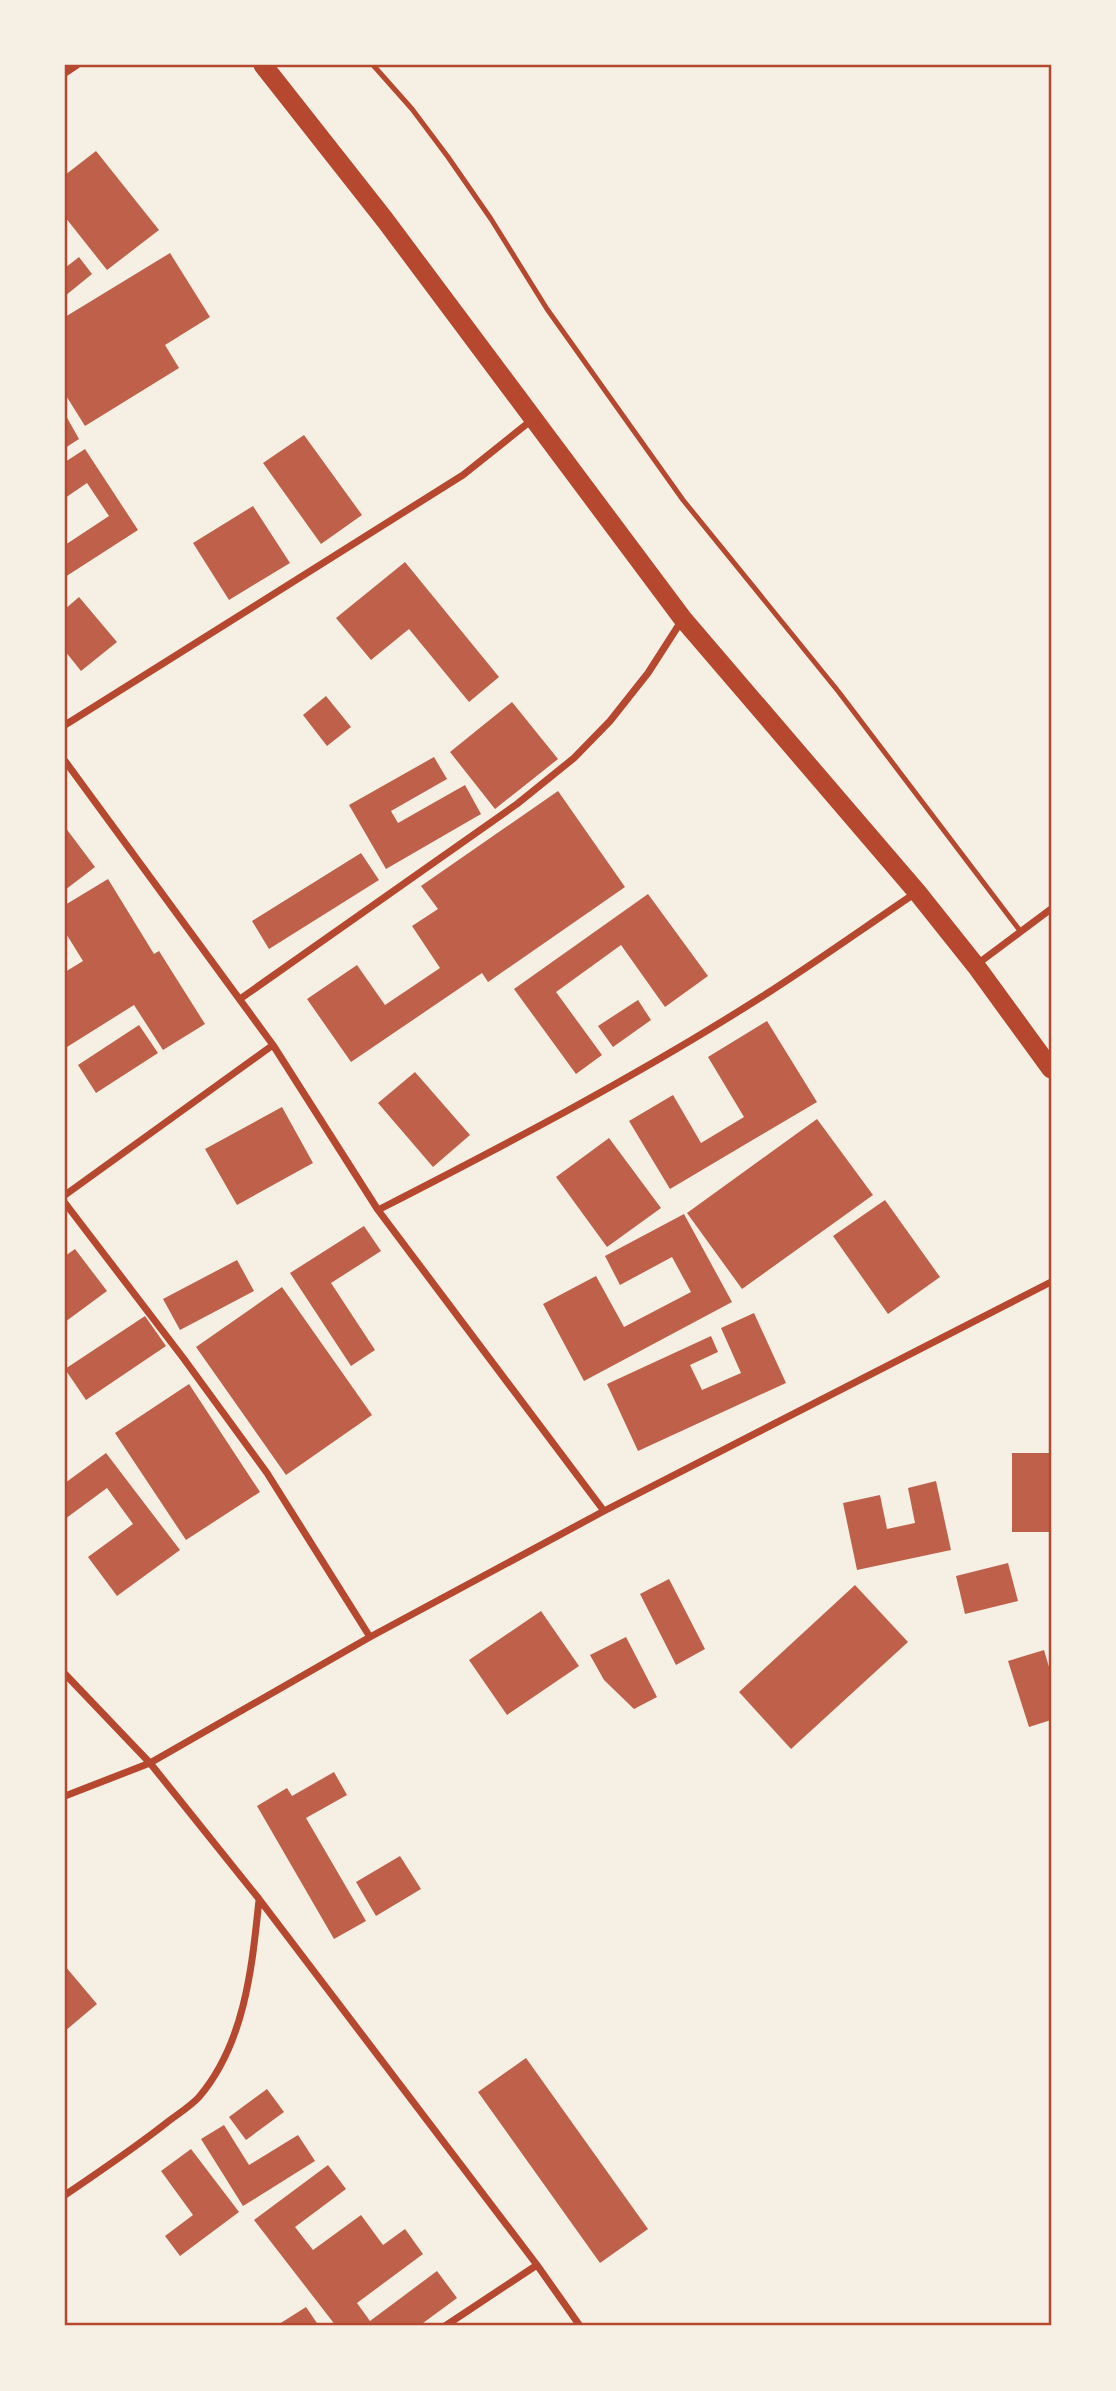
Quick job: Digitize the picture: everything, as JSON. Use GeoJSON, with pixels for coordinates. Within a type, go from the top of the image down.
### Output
{"type":"FeatureCollection","features":[{"type":"Feature","properties":{"kind":"highway"},"geometry":{"type":"LineString","coordinates":[[263,65],[385,220],[683,620],[917,892],[976,966],[1051,1069]]}},
{"type":"Feature","properties":{"kind":"street"},"geometry":{"type":"LineString","coordinates":[[65,74],[77,65]]}},
{"type":"Feature","properties":{"kind":"street"},"geometry":{"type":"LineString","coordinates":[[65,725],[463,475],[533,419]]}},
{"type":"Feature","properties":{"kind":"street"},"geometry":{"type":"LineString","coordinates":[[240,999],[517,804],[574,758],[610,721],[648,673],[683,620]]}},
{"type":"Feature","properties":{"kind":"street"},"geometry":{"type":"LineString","coordinates":[[65,761],[273,1045],[378,1210],[604,1511]]}},
{"type":"Feature","properties":{"kind":"street"},"geometry":{"type":"LineString","coordinates":[[378,1210],[522,1136],[691,1039],[762,997],[917,892]]}},
{"type":"Feature","properties":{"kind":"street"},"geometry":{"type":"LineString","coordinates":[[976,966],[1051,909]]}},
{"type":"Feature","properties":{"kind":"street"},"geometry":{"type":"LineString","coordinates":[[65,1195],[273,1045]]}},
{"type":"Feature","properties":{"kind":"street"},"geometry":{"type":"LineString","coordinates":[[65,1203],[267,1473],[370,1637]]}},
{"type":"Feature","properties":{"kind":"street"},"geometry":{"type":"LineString","coordinates":[[65,1796],[150,1763],[370,1637],[604,1511],[1051,1282]]}},
{"type":"Feature","properties":{"kind":"street"},"geometry":{"type":"LineString","coordinates":[[65,1674],[150,1763],[259,1899],[537,2265],[580,2326]]}},
{"type":"Feature","properties":{"kind":"street"},"geometry":{"type":"LineString","coordinates":[[65,2195],[132,2150],[197,2099],[219,2070],[234,2035],[251,1972],[259,1899]]}},
{"type":"Feature","properties":{"kind":"street"},"geometry":{"type":"LineString","coordinates":[[445,2326],[537,2265]]}},
{"type":"Feature","properties":{"kind":"lane"},"geometry":{"type":"LineString","coordinates":[[373,65],[412,109],[448,157],[491,219],[547,309],[684,500],[846,702],[1021,932]]}},
{"type":"Feature","properties":{"kind":"building"},"geometry":{"type":"Polygon","coordinates":[[[96,151],[159,230],[107,270],[65,217],[65,175],[96,151]]]}},
{"type":"Feature","properties":{"kind":"building"},"geometry":{"type":"Polygon","coordinates":[[[170,253],[210,317],[165,345],[179,368],[85,426],[65,394],[65,317],[170,253]]]}},
{"type":"Feature","properties":{"kind":"building"},"geometry":{"type":"Polygon","coordinates":[[[79,257],[92,274],[65,296],[65,268],[79,257]]]}},
{"type":"Feature","properties":{"kind":"building"},"geometry":{"type":"Polygon","coordinates":[[[65,414],[79,439],[65,448],[65,414]]]}},
{"type":"Feature","properties":{"kind":"building"},"geometry":{"type":"Polygon","coordinates":[[[304,435],[362,515],[321,544],[263,463],[304,435]]]}},
{"type":"Feature","properties":{"kind":"building"},"geometry":{"type":"Polygon","coordinates":[[[85,449],[138,530],[65,577],[65,545],[109,516],[87,483],[65,498],[65,462],[85,449]]]}},
{"type":"Feature","properties":{"kind":"building"},"geometry":{"type":"Polygon","coordinates":[[[253,506],[290,563],[229,600],[193,543],[253,506]]]}},
{"type":"Feature","properties":{"kind":"building"},"geometry":{"type":"Polygon","coordinates":[[[405,562],[499,677],[469,702],[409,629],[371,660],[336,618],[405,562]]]}},
{"type":"Feature","properties":{"kind":"building"},"geometry":{"type":"Polygon","coordinates":[[[79,597],[117,642],[81,671],[65,651],[65,609],[79,597]]]}},
{"type":"Feature","properties":{"kind":"building"},"geometry":{"type":"Polygon","coordinates":[[[326,696],[351,727],[327,746],[303,715],[326,696]]]}},
{"type":"Feature","properties":{"kind":"building"},"geometry":{"type":"Polygon","coordinates":[[[512,702],[558,759],[495,809],[450,752],[512,702]]]}},
{"type":"Feature","properties":{"kind":"building"},"geometry":{"type":"Polygon","coordinates":[[[434,757],[447,779],[391,811],[398,823],[465,785],[481,814],[386,869],[349,805],[434,757]]]}},
{"type":"Feature","properties":{"kind":"building"},"geometry":{"type":"Polygon","coordinates":[[[558,791],[625,887],[488,982],[482,973],[351,1062],[307,999],[357,965],[385,1005],[440,968],[412,926],[438,909],[421,886],[558,791]]]}},
{"type":"Feature","properties":{"kind":"building"},"geometry":{"type":"Polygon","coordinates":[[[65,827],[95,867],[65,890],[65,827]]]}},
{"type":"Feature","properties":{"kind":"building"},"geometry":{"type":"Polygon","coordinates":[[[361,853],[379,880],[269,949],[252,921],[361,853]]]}},
{"type":"Feature","properties":{"kind":"building"},"geometry":{"type":"Polygon","coordinates":[[[108,879],[154,954],[159,951],[205,1024],[163,1050],[134,1005],[67,1047],[65,1043],[65,972],[83,961],[65,932],[65,905],[108,879]]]}},
{"type":"Feature","properties":{"kind":"building"},"geometry":{"type":"Polygon","coordinates":[[[648,894],[708,976],[665,1007],[621,945],[556,992],[602,1055],[576,1074],[514,989],[648,894]]]}},
{"type":"Feature","properties":{"kind":"building"},"geometry":{"type":"Polygon","coordinates":[[[638,1000],[651,1020],[613,1047],[598,1026],[638,1000]]]}},
{"type":"Feature","properties":{"kind":"building"},"geometry":{"type":"Polygon","coordinates":[[[767,1021],[817,1102],[670,1189],[629,1121],[673,1095],[701,1143],[744,1117],[708,1057],[767,1021]]]}},
{"type":"Feature","properties":{"kind":"building"},"geometry":{"type":"Polygon","coordinates":[[[139,1025],[158,1053],[96,1093],[78,1065],[139,1025]]]}},
{"type":"Feature","properties":{"kind":"building"},"geometry":{"type":"Polygon","coordinates":[[[415,1072],[470,1135],[433,1167],[378,1103],[415,1072]]]}},
{"type":"Feature","properties":{"kind":"building"},"geometry":{"type":"Polygon","coordinates":[[[282,1107],[313,1163],[237,1205],[205,1149],[282,1107]]]}},
{"type":"Feature","properties":{"kind":"building"},"geometry":{"type":"Polygon","coordinates":[[[817,1119],[873,1195],[742,1289],[687,1213],[817,1119]]]}},
{"type":"Feature","properties":{"kind":"building"},"geometry":{"type":"Polygon","coordinates":[[[609,1138],[661,1208],[607,1247],[556,1177],[609,1138]]]}},
{"type":"Feature","properties":{"kind":"building"},"geometry":{"type":"Polygon","coordinates":[[[885,1200],[940,1277],[888,1314],[833,1236],[885,1200]]]}},
{"type":"Feature","properties":{"kind":"building"},"geometry":{"type":"Polygon","coordinates":[[[684,1214],[732,1302],[584,1381],[543,1304],[596,1276],[624,1327],[691,1292],[672,1257],[620,1285],[605,1256],[684,1214]]]}},
{"type":"Feature","properties":{"kind":"building"},"geometry":{"type":"Polygon","coordinates":[[[364,1226],[381,1251],[331,1283],[375,1350],[351,1366],[290,1273],[364,1226]]]}},
{"type":"Feature","properties":{"kind":"building"},"geometry":{"type":"Polygon","coordinates":[[[75,1249],[107,1291],[65,1322],[65,1256],[75,1249]]]}},
{"type":"Feature","properties":{"kind":"building"},"geometry":{"type":"Polygon","coordinates":[[[237,1260],[254,1291],[180,1330],[163,1299],[237,1260]]]}},
{"type":"Feature","properties":{"kind":"building"},"geometry":{"type":"Polygon","coordinates":[[[282,1287],[372,1415],[286,1475],[196,1347],[282,1287]]]}},
{"type":"Feature","properties":{"kind":"building"},"geometry":{"type":"Polygon","coordinates":[[[754,1313],[786,1383],[638,1451],[607,1384],[711,1336],[718,1352],[690,1365],[702,1390],[741,1373],[721,1328],[754,1313]]]}},
{"type":"Feature","properties":{"kind":"building"},"geometry":{"type":"Polygon","coordinates":[[[145,1316],[166,1346],[86,1400],[65,1369],[145,1316]]]}},
{"type":"Feature","properties":{"kind":"building"},"geometry":{"type":"Polygon","coordinates":[[[189,1384],[260,1492],[186,1540],[115,1433],[189,1384]]]}},
{"type":"Feature","properties":{"kind":"building"},"geometry":{"type":"Polygon","coordinates":[[[106,1453],[180,1550],[117,1596],[88,1557],[133,1524],[107,1488],[65,1519],[65,1483],[106,1453]]]}},
{"type":"Feature","properties":{"kind":"building"},"geometry":{"type":"Polygon","coordinates":[[[1012,1453],[1051,1453],[1051,1532],[1012,1532],[1012,1453]]]}},
{"type":"Feature","properties":{"kind":"building"},"geometry":{"type":"Polygon","coordinates":[[[936,1481],[951,1550],[857,1570],[843,1503],[880,1495],[887,1529],[915,1523],[908,1488],[936,1481]]]}},
{"type":"Feature","properties":{"kind":"building"},"geometry":{"type":"Polygon","coordinates":[[[1008,1563],[1018,1601],[965,1614],[956,1576],[1008,1563]]]}},
{"type":"Feature","properties":{"kind":"building"},"geometry":{"type":"Polygon","coordinates":[[[669,1579],[705,1649],[676,1665],[640,1594],[669,1579]]]}},
{"type":"Feature","properties":{"kind":"building"},"geometry":{"type":"Polygon","coordinates":[[[855,1585],[908,1642],[791,1749],[739,1692],[855,1585]]]}},
{"type":"Feature","properties":{"kind":"building"},"geometry":{"type":"Polygon","coordinates":[[[541,1611],[579,1666],[507,1715],[469,1660],[541,1611]]]}},
{"type":"Feature","properties":{"kind":"building"},"geometry":{"type":"Polygon","coordinates":[[[626,1637],[657,1697],[634,1709],[604,1680],[590,1655],[626,1637]]]}},
{"type":"Feature","properties":{"kind":"building"},"geometry":{"type":"Polygon","coordinates":[[[1044,1650],[1051,1674],[1051,1720],[1029,1727],[1008,1661],[1044,1650]]]}},
{"type":"Feature","properties":{"kind":"building"},"geometry":{"type":"Polygon","coordinates":[[[334,1772],[347,1795],[306,1818],[366,1921],[334,1939],[257,1806],[287,1788],[292,1796],[334,1772]]]}},
{"type":"Feature","properties":{"kind":"building"},"geometry":{"type":"Polygon","coordinates":[[[400,1856],[421,1889],[376,1916],[356,1882],[400,1856]]]}},
{"type":"Feature","properties":{"kind":"building"},"geometry":{"type":"Polygon","coordinates":[[[65,1966],[97,2004],[65,2031],[65,1966]]]}},
{"type":"Feature","properties":{"kind":"building"},"geometry":{"type":"Polygon","coordinates":[[[526,2058],[648,2229],[600,2263],[478,2092],[526,2058]]]}},
{"type":"Feature","properties":{"kind":"building"},"geometry":{"type":"Polygon","coordinates":[[[267,2089],[284,2112],[246,2140],[229,2117],[267,2089]]]}},
{"type":"Feature","properties":{"kind":"building"},"geometry":{"type":"Polygon","coordinates":[[[224,2125],[249,2165],[298,2135],[315,2161],[243,2206],[201,2139],[224,2125]]]}},
{"type":"Feature","properties":{"kind":"building"},"geometry":{"type":"Polygon","coordinates":[[[191,2149],[239,2212],[180,2256],[165,2236],[193,2215],[161,2171],[191,2149]]]}},
{"type":"Feature","properties":{"kind":"building"},"geometry":{"type":"Polygon","coordinates":[[[328,2165],[346,2189],[295,2227],[313,2250],[361,2215],[383,2245],[405,2229],[423,2254],[357,2303],[370,2321],[437,2271],[457,2298],[419,2326],[336,2326],[254,2220],[328,2165]]]}},
{"type":"Feature","properties":{"kind":"building"},"geometry":{"type":"Polygon","coordinates":[[[306,2307],[319,2326],[276,2326],[306,2307]]]}}]}
